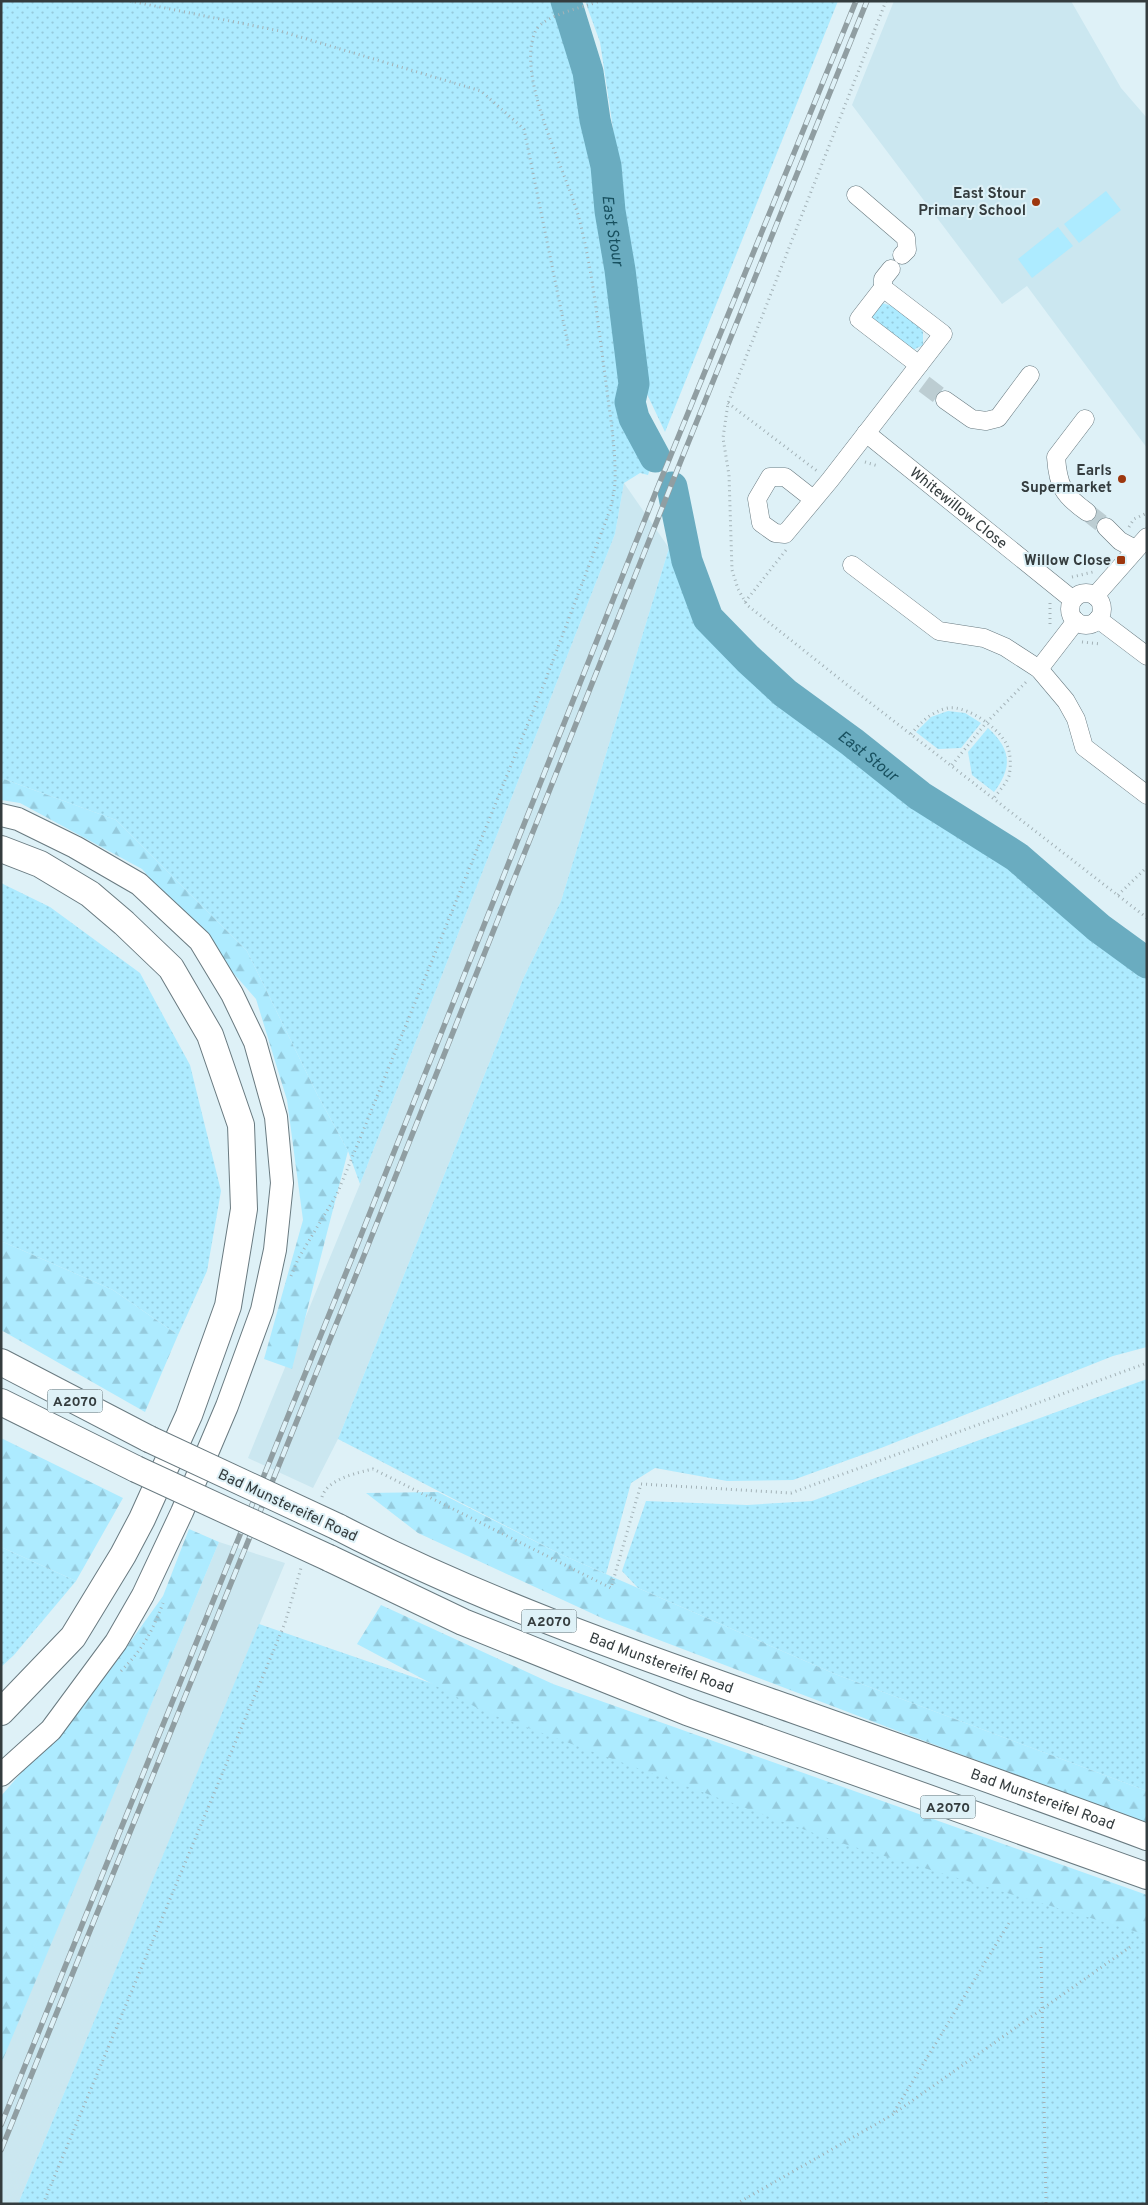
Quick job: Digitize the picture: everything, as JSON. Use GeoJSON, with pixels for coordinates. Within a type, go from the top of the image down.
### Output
{"type":"FeatureCollection","features":[{"type":"Feature","properties":{"kind":"highway"},"geometry":{"type":"LineString","coordinates":[[1,849],[40,864],[90,894],[124,923],[171,968],[210,1035],[241,1125],[244,1209],[228,1306],[189,1415],[142,1519],[123,1555],[73,1637],[1,1712]]}},
{"type":"Feature","properties":{"kind":"highway","name":"Bad Munstereifel Road"},"geometry":{"type":"LineString","coordinates":[[1,1362],[149,1439],[338,1527],[391,1555],[485,1597],[702,1678],[949,1764],[1147,1837]]}},
{"type":"Feature","properties":{"kind":"highway","name":"Bad Munstereifel Road"},"geometry":{"type":"LineString","coordinates":[[1,1402],[136,1469],[463,1622],[687,1712],[1147,1876]]}},
{"type":"Feature","properties":{"kind":"main road"},"geometry":{"type":"LineString","coordinates":[[1,815],[18,819],[75,847],[139,884],[200,941],[232,994],[255,1042],[276,1117],[282,1184],[276,1250],[262,1310],[227,1406],[144,1595],[116,1642],[51,1730],[1,1775]]}},
{"type":"Feature","properties":{"kind":"street"},"geometry":{"type":"LineString","coordinates":[[856,196],[906,238],[907,250],[884,279],[883,288],[859,319],[918,374]]}},
{"type":"Feature","properties":{"kind":"street"},"geometry":{"type":"LineString","coordinates":[[813,499],[866,433],[918,374],[943,334],[883,288]]}},
{"type":"Feature","properties":{"kind":"street"},"geometry":{"type":"LineString","coordinates":[[945,400],[972,419],[986,421],[998,418],[1030,375]]}},
{"type":"Feature","properties":{"kind":"street"},"geometry":{"type":"LineString","coordinates":[[1085,419],[1056,457],[1058,478],[1062,489],[1075,504],[1087,512]]}},
{"type":"Feature","properties":{"kind":"street","name":"Whitewillow Close"},"geometry":{"type":"LineString","coordinates":[[866,433],[1074,600]]}},
{"type":"Feature","properties":{"kind":"street"},"geometry":{"type":"LineString","coordinates":[[1095,596],[1134,542],[1106,527]]}},
{"type":"Feature","properties":{"kind":"street"},"geometry":{"type":"LineString","coordinates":[[852,565],[939,631],[984,638],[1006,647],[1039,669],[1066,701],[1076,719],[1084,746],[1147,795]]}},
{"type":"Feature","properties":{"kind":"street"},"geometry":{"type":"LineString","coordinates":[[1081,594],[1095,596],[1099,600],[1102,610],[1098,619],[1090,624],[1076,621],[1071,613],[1074,600],[1081,594]]}},
{"type":"Feature","properties":{"kind":"street"},"geometry":{"type":"LineString","coordinates":[[1098,619],[1147,656]]}},
{"type":"Feature","properties":{"kind":"street"},"geometry":{"type":"LineString","coordinates":[[1039,669],[1076,621]]}},
{"type":"Feature","properties":{"kind":"path"},"geometry":{"type":"LineString","coordinates":[[130,1],[280,31],[481,91],[524,129],[569,349]]}},
{"type":"Feature","properties":{"kind":"path"},"geometry":{"type":"LineString","coordinates":[[361,1136],[599,542],[610,510],[616,483],[615,458],[598,322],[581,224],[534,88],[530,62],[532,44],[537,29],[549,18],[600,1]]}},
{"type":"Feature","properties":{"kind":"path"},"geometry":{"type":"LineString","coordinates":[[886,1],[728,403],[723,438],[729,475],[732,570],[738,589],[747,605],[1147,918]]}},
{"type":"Feature","properties":{"kind":"path"},"geometry":{"type":"LineString","coordinates":[[728,403],[797,457],[830,480]]}},
{"type":"Feature","properties":{"kind":"path"},"geometry":{"type":"LineString","coordinates":[[857,464],[866,462],[886,472]]}},
{"type":"Feature","properties":{"kind":"path"},"geometry":{"type":"LineString","coordinates":[[1134,542],[1134,519],[1147,513]]}},
{"type":"Feature","properties":{"kind":"path"},"geometry":{"type":"LineString","coordinates":[[1097,571],[1074,578],[1065,574],[1056,585],[1049,597],[1049,630],[1059,643],[1067,648],[1079,642],[1109,645]]}},
{"type":"Feature","properties":{"kind":"path"},"geometry":{"type":"LineString","coordinates":[[952,765],[986,723],[1039,669]]}},
{"type":"Feature","properties":{"kind":"path"},"geometry":{"type":"LineString","coordinates":[[911,734],[923,720],[948,708],[959,708],[971,712],[986,723],[999,734],[1007,745],[1010,760],[1006,783],[994,798]]}},
{"type":"Feature","properties":{"kind":"path"},"geometry":{"type":"LineString","coordinates":[[1118,895],[1147,867]]}},
{"type":"Feature","properties":{"kind":"path"},"geometry":{"type":"LineString","coordinates":[[892,2115],[1009,1923]]}},
{"type":"Feature","properties":{"kind":"path"},"geometry":{"type":"LineString","coordinates":[[1041,1947],[1046,2204]]}},
{"type":"Feature","properties":{"kind":"path"},"geometry":{"type":"LineString","coordinates":[[736,2204],[892,2115],[1130,1947]]}},
{"type":"Feature","properties":{"kind":"shaded area","name":"East Stour Primary School"},"geometry":{"type":"Polygon","coordinates":[[[894,1],[1071,1],[1121,88],[1147,118],[1147,448],[1027,286],[1002,304],[852,105],[894,1]]]}},
{"type":"Feature","properties":{"kind":"shaded area"},"geometry":{"type":"Polygon","coordinates":[[[624,483],[669,548],[561,901],[523,979],[338,1439],[313,1488],[248,1458],[360,1184],[615,534],[624,483]]]}},
{"type":"Feature","properties":{"kind":"shaded area"},"geometry":{"type":"Polygon","coordinates":[[[219,1542],[285,1563],[18,2204],[1,2204],[1,2062],[219,1542]]]}},
{"type":"Feature","properties":{"kind":"green space"},"geometry":{"type":"Polygon","coordinates":[[[1,1],[559,1],[575,45],[609,236],[625,377],[623,400],[635,433],[651,466],[648,475],[640,473],[624,483],[615,534],[360,1184],[348,1151],[317,1094],[247,951],[116,820],[1,778],[1,1]]]}},
{"type":"Feature","properties":{"kind":"green space"},"geometry":{"type":"Polygon","coordinates":[[[585,1],[838,1],[665,432],[647,394],[617,155],[600,42],[585,1]]]}},
{"type":"Feature","properties":{"kind":"green space"},"geometry":{"type":"Polygon","coordinates":[[[1106,191],[1121,210],[1079,243],[1064,224],[1106,191]]]}},
{"type":"Feature","properties":{"kind":"green space"},"geometry":{"type":"Polygon","coordinates":[[[1058,227],[1073,246],[1032,278],[1018,259],[1058,227]]]}},
{"type":"Feature","properties":{"kind":"green space"},"geometry":{"type":"Polygon","coordinates":[[[882,303],[895,307],[920,328],[923,332],[923,345],[911,351],[871,319],[871,314],[882,303]]]}},
{"type":"Feature","properties":{"kind":"green space"},"geometry":{"type":"Polygon","coordinates":[[[669,548],[722,654],[973,845],[1016,867],[1096,941],[1147,979],[1147,1347],[1113,1356],[881,1448],[793,1480],[727,1481],[655,1468],[631,1483],[606,1574],[560,1554],[338,1439],[523,979],[561,901],[669,548]]]}},
{"type":"Feature","properties":{"kind":"green space"},"geometry":{"type":"Polygon","coordinates":[[[948,711],[965,713],[981,723],[961,748],[938,749],[916,732],[931,717],[948,711]]]}},
{"type":"Feature","properties":{"kind":"green space"},"geometry":{"type":"Polygon","coordinates":[[[988,728],[1001,743],[1007,759],[1004,774],[994,792],[972,775],[968,752],[988,728]]]}},
{"type":"Feature","properties":{"kind":"green space"},"geometry":{"type":"Polygon","coordinates":[[[1,778],[116,820],[247,951],[317,1094],[348,1151],[292,1369],[264,1359],[303,1220],[287,1100],[256,999],[142,869],[20,803],[1,800],[1,778]]]}},
{"type":"Feature","properties":{"kind":"green space"},"geometry":{"type":"Polygon","coordinates":[[[1,883],[50,907],[140,973],[190,1065],[221,1191],[207,1271],[178,1335],[113,1290],[1,1241],[1,883]]]}},
{"type":"Feature","properties":{"kind":"green space"},"geometry":{"type":"Polygon","coordinates":[[[1,1241],[113,1290],[178,1335],[145,1412],[1,1330],[1,1241]]]}},
{"type":"Feature","properties":{"kind":"green space"},"geometry":{"type":"Polygon","coordinates":[[[1147,1379],[1147,1791],[835,1674],[638,1588],[622,1571],[646,1501],[747,1505],[812,1501],[1147,1379]]]}},
{"type":"Feature","properties":{"kind":"green space"},"geometry":{"type":"Polygon","coordinates":[[[1,1438],[123,1498],[76,1581],[1,1547],[1,1438]]]}},
{"type":"Feature","properties":{"kind":"green space"},"geometry":{"type":"Polygon","coordinates":[[[438,1492],[560,1554],[835,1674],[1147,1791],[1147,1823],[903,1733],[604,1619],[418,1533],[366,1493],[438,1492]]]}},
{"type":"Feature","properties":{"kind":"green space"},"geometry":{"type":"Polygon","coordinates":[[[189,1529],[219,1542],[1,2064],[1,1796],[108,1673],[163,1596],[189,1529]]]}},
{"type":"Feature","properties":{"kind":"green space"},"geometry":{"type":"Polygon","coordinates":[[[1,1547],[76,1581],[14,1655],[1,1667],[1,1547]]]}},
{"type":"Feature","properties":{"kind":"green space"},"geometry":{"type":"Polygon","coordinates":[[[381,1605],[553,1684],[1147,1895],[1147,1935],[838,1842],[485,1712],[357,1644],[381,1605]]]}},
{"type":"Feature","properties":{"kind":"green space"},"geometry":{"type":"Polygon","coordinates":[[[259,1624],[1147,1929],[1147,2204],[18,2204],[259,1624]]]}},
{"type":"Feature","properties":{"kind":"waterway","name":"East Stour"},"geometry":{"type":"LineString","coordinates":[[566,1],[588,72],[595,120],[606,166],[610,211],[620,270],[634,384],[630,402],[634,418],[655,457]]}},
{"type":"Feature","properties":{"kind":"waterway","name":"East Stour"},"geometry":{"type":"LineString","coordinates":[[672,487],[687,561],[708,618],[748,659],[785,693],[852,742],[920,796],[1017,857],[1099,928],[1147,963]]}},
{"type":"Feature","properties":{"kind":"tunnel"},"geometry":{"type":"LineString","coordinates":[[924,384],[945,400]]}},
{"type":"Feature","properties":{"kind":"tunnel"},"geometry":{"type":"LineString","coordinates":[[1087,512],[1106,527]]}},
{"type":"Feature","properties":{"kind":"railway"},"geometry":{"type":"LineString","coordinates":[[1,2125],[352,1258],[655,494],[856,1]]}},
{"type":"Feature","properties":{"kind":"railway"},"geometry":{"type":"LineString","coordinates":[[1,2150],[363,1258],[682,458],[867,1]]}},
{"type":"Feature","properties":{"kind":"place","name":"East Stour Primary School"},"geometry":{"type":"Point","coordinates":[1036,202]}},
{"type":"Feature","properties":{"kind":"place","name":"Earls Supermarket"},"geometry":{"type":"Point","coordinates":[1122,479]}},
{"type":"Feature","properties":{"kind":"place","name":"Willow Close"},"geometry":{"type":"Point","coordinates":[1121,560]}}]}
